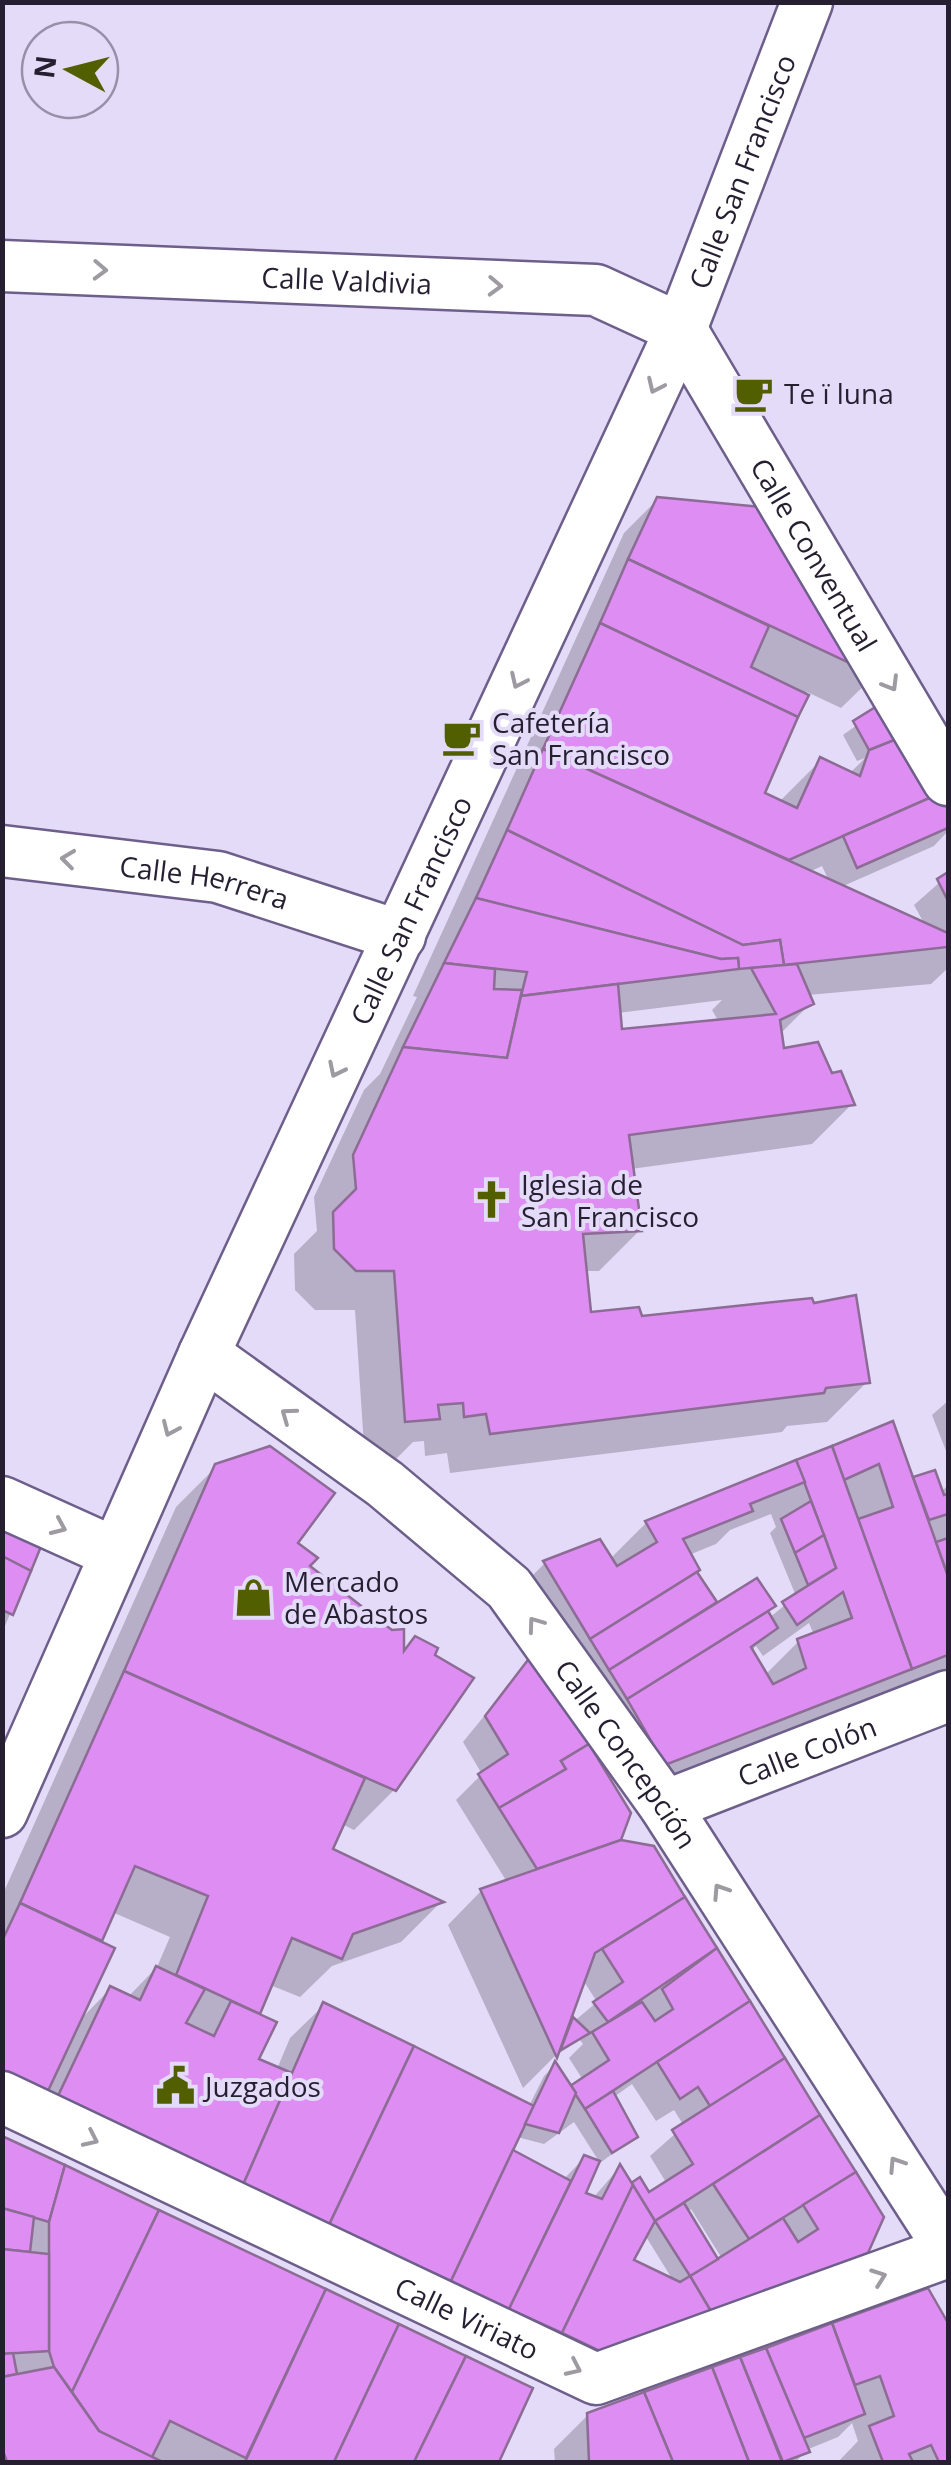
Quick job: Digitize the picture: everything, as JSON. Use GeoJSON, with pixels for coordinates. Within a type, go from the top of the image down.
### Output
{"type":"FeatureCollection","features":[{"type":"Feature","properties":{"kind":"street","name":"Calle San Francisco"},"geometry":{"type":"LineString","coordinates":[[2,1812],[204,1354],[681,329],[808,2]]}},
{"type":"Feature","properties":{"kind":"street","name":"Calle Valdivia"},"geometry":{"type":"LineString","coordinates":[[2,266],[596,290],[681,329]]}},
{"type":"Feature","properties":{"kind":"street","name":"Calle Conventual"},"geometry":{"type":"LineString","coordinates":[[681,329],[948,780]]}},
{"type":"Feature","properties":{"kind":"street","name":"Calle Herrera"},"geometry":{"type":"LineString","coordinates":[[2,851],[218,877],[400,936]]}},
{"type":"Feature","properties":{"kind":"street","name":"Calle Concepción"},"geometry":{"type":"LineString","coordinates":[[204,1354],[385,1484],[509,1588],[666,1806],[948,2249]]}},
{"type":"Feature","properties":{"kind":"street"},"geometry":{"type":"LineString","coordinates":[[2,1502],[114,1553]]}},
{"type":"Feature","properties":{"kind":"street","name":"Calle Colón"},"geometry":{"type":"LineString","coordinates":[[666,1806],[948,1696]]}},
{"type":"Feature","properties":{"kind":"street","name":"Calle Viriato"},"geometry":{"type":"LineString","coordinates":[[2,2097],[596,2379],[948,2249]]}},
{"type":"Feature","properties":{"kind":"building"},"geometry":{"type":"Polygon","coordinates":[[[657,497],[781,509],[877,676],[628,559],[657,497]]]}},
{"type":"Feature","properties":{"kind":"building"},"geometry":{"type":"Polygon","coordinates":[[[628,559],[769,626],[751,667],[809,695],[798,717],[600,623],[628,559]]]}},
{"type":"Feature","properties":{"kind":"building"},"geometry":{"type":"Polygon","coordinates":[[[600,623],[798,717],[765,793],[797,808],[820,757],[860,776],[869,750],[909,734],[943,792],[789,860],[543,749],[600,623]]]}},
{"type":"Feature","properties":{"kind":"building"},"geometry":{"type":"Polygon","coordinates":[[[890,698],[909,734],[869,750],[853,721],[890,698]]]}},
{"type":"Feature","properties":{"kind":"building"},"geometry":{"type":"Polygon","coordinates":[[[543,749],[948,933],[948,947],[784,965],[780,940],[743,945],[507,830],[543,749]]]}},
{"type":"Feature","properties":{"kind":"building"},"geometry":{"type":"Polygon","coordinates":[[[943,792],[948,801],[948,828],[857,868],[843,836],[943,792]]]}},
{"type":"Feature","properties":{"kind":"building"},"geometry":{"type":"Polygon","coordinates":[[[507,830],[743,945],[780,940],[784,965],[739,969],[738,958],[721,959],[476,898],[507,830]]]}},
{"type":"Feature","properties":{"kind":"building"},"geometry":{"type":"Polygon","coordinates":[[[948,872],[948,901],[937,879],[948,872]]]}},
{"type":"Feature","properties":{"kind":"building"},"geometry":{"type":"Polygon","coordinates":[[[476,898],[721,959],[738,958],[739,969],[521,996],[527,972],[444,963],[476,898]]]}},
{"type":"Feature","properties":{"kind":"building"},"geometry":{"type":"Polygon","coordinates":[[[444,963],[495,969],[494,989],[522,990],[507,1058],[403,1047],[444,963]]]}},
{"type":"Feature","properties":{"kind":"building","name":"Iglesia de San Francisco"},"geometry":{"type":"Polygon","coordinates":[[[797,964],[814,1004],[780,1020],[784,1048],[818,1042],[832,1073],[841,1071],[855,1105],[629,1135],[642,1231],[583,1234],[591,1312],[639,1307],[642,1316],[812,1298],[814,1303],[856,1295],[870,1383],[826,1388],[824,1393],[490,1434],[486,1414],[464,1417],[463,1403],[438,1405],[440,1419],[405,1422],[394,1271],[356,1271],[334,1249],[333,1212],[356,1189],[353,1155],[403,1047],[507,1058],[521,996],[618,984],[622,1029],[776,1014],[751,968],[797,964]]]}},
{"type":"Feature","properties":{"kind":"building"},"geometry":{"type":"Polygon","coordinates":[[[893,1421],[948,1576],[948,1655],[912,1669],[858,1519],[893,1507],[879,1464],[844,1480],[832,1446],[893,1421]]]}},
{"type":"Feature","properties":{"kind":"building","name":"Mercado de Abastos"},"geometry":{"type":"Polygon","coordinates":[[[270,1446],[335,1493],[298,1543],[318,1558],[310,1566],[392,1630],[404,1629],[404,1651],[415,1636],[438,1648],[435,1655],[474,1678],[396,1791],[124,1671],[215,1464],[270,1446]]]}},
{"type":"Feature","properties":{"kind":"building"},"geometry":{"type":"Polygon","coordinates":[[[832,1446],[912,1669],[665,1765],[627,1699],[768,1611],[778,1628],[751,1647],[773,1684],[806,1668],[797,1639],[852,1618],[843,1592],[797,1625],[782,1602],[836,1568],[796,1460],[832,1446]]]}},
{"type":"Feature","properties":{"kind":"building"},"geometry":{"type":"Polygon","coordinates":[[[796,1460],[805,1482],[750,1504],[753,1511],[683,1539],[700,1570],[590,1639],[543,1561],[600,1539],[617,1566],[657,1542],[645,1521],[796,1460]]]}},
{"type":"Feature","properties":{"kind":"building"},"geometry":{"type":"Polygon","coordinates":[[[935,1470],[944,1495],[948,1494],[948,1514],[929,1520],[913,1477],[935,1470]]]}},
{"type":"Feature","properties":{"kind":"building"},"geometry":{"type":"Polygon","coordinates":[[[811,1501],[824,1535],[795,1553],[781,1519],[811,1501]]]}},
{"type":"Feature","properties":{"kind":"building"},"geometry":{"type":"Polygon","coordinates":[[[2,1518],[44,1539],[31,1571],[2,1556],[2,1518]]]}},
{"type":"Feature","properties":{"kind":"building"},"geometry":{"type":"Polygon","coordinates":[[[824,1535],[836,1568],[808,1585],[795,1553],[824,1535]]]}},
{"type":"Feature","properties":{"kind":"building"},"geometry":{"type":"Polygon","coordinates":[[[948,1538],[948,1576],[936,1542],[948,1538]]]}},
{"type":"Feature","properties":{"kind":"building"},"geometry":{"type":"Polygon","coordinates":[[[2,1556],[31,1571],[13,1615],[2,1610],[2,1556]]]}},
{"type":"Feature","properties":{"kind":"building"},"geometry":{"type":"Polygon","coordinates":[[[697,1572],[717,1602],[609,1670],[590,1639],[697,1572]]]}},
{"type":"Feature","properties":{"kind":"building"},"geometry":{"type":"Polygon","coordinates":[[[757,1578],[776,1606],[627,1699],[609,1670],[757,1578]]]}},
{"type":"Feature","properties":{"kind":"building"},"geometry":{"type":"Polygon","coordinates":[[[534,1652],[589,1744],[561,1761],[566,1769],[499,1808],[478,1774],[508,1754],[485,1716],[534,1652]]]}},
{"type":"Feature","properties":{"kind":"building"},"geometry":{"type":"Polygon","coordinates":[[[124,1671],[365,1778],[333,1849],[444,1902],[353,1934],[342,1959],[292,1938],[260,2014],[176,1975],[208,1896],[135,1866],[102,1941],[20,1903],[124,1671]]]}},
{"type":"Feature","properties":{"kind":"building"},"geometry":{"type":"Polygon","coordinates":[[[589,1744],[631,1813],[621,1840],[537,1869],[499,1808],[566,1769],[561,1761],[589,1744]]]}},
{"type":"Feature","properties":{"kind":"building"},"geometry":{"type":"Polygon","coordinates":[[[621,1840],[654,1846],[685,1897],[595,1953],[557,2058],[480,1889],[621,1840]]]}},
{"type":"Feature","properties":{"kind":"building"},"geometry":{"type":"Polygon","coordinates":[[[685,1897],[717,1948],[608,2022],[593,2002],[623,1982],[602,1949],[685,1897]]]}},
{"type":"Feature","properties":{"kind":"building"},"geometry":{"type":"Polygon","coordinates":[[[20,1903],[115,1948],[47,2093],[2,2073],[2,1941],[20,1903]]]}},
{"type":"Feature","properties":{"kind":"building"},"geometry":{"type":"Polygon","coordinates":[[[717,1948],[750,2001],[585,2109],[570,2086],[609,2060],[592,2032],[642,2002],[655,2021],[673,2009],[662,1989],[717,1948]]]}},
{"type":"Feature","properties":{"kind":"building","name":"Juzgados"},"geometry":{"type":"Polygon","coordinates":[[[156,1966],[205,1989],[186,2023],[214,2036],[231,2001],[277,2022],[259,2059],[292,2073],[243,2185],[57,2098],[110,1986],[140,2000],[156,1966]]]}},
{"type":"Feature","properties":{"kind":"building"},"geometry":{"type":"Polygon","coordinates":[[[750,2001],[785,2058],[710,2106],[698,2087],[680,2099],[657,2062],[750,2001]]]}},
{"type":"Feature","properties":{"kind":"building"},"geometry":{"type":"Polygon","coordinates":[[[323,2002],[414,2046],[329,2225],[243,2185],[323,2002]]]}},
{"type":"Feature","properties":{"kind":"building"},"geometry":{"type":"Polygon","coordinates":[[[573,2017],[590,2033],[561,2050],[562,2046],[573,2017]]]}},
{"type":"Feature","properties":{"kind":"building"},"geometry":{"type":"Polygon","coordinates":[[[414,2046],[534,2106],[451,2281],[329,2225],[414,2046]]]}},
{"type":"Feature","properties":{"kind":"building"},"geometry":{"type":"Polygon","coordinates":[[[785,2058],[820,2115],[655,2221],[631,2183],[640,2177],[649,2192],[693,2164],[672,2130],[785,2058]]]}},
{"type":"Feature","properties":{"kind":"building"},"geometry":{"type":"Polygon","coordinates":[[[555,2061],[576,2093],[559,2133],[525,2124],[555,2061]]]}},
{"type":"Feature","properties":{"kind":"building"},"geometry":{"type":"Polygon","coordinates":[[[613,2091],[638,2137],[612,2153],[585,2109],[613,2091]]]}},
{"type":"Feature","properties":{"kind":"building"},"geometry":{"type":"Polygon","coordinates":[[[820,2115],[856,2172],[749,2239],[713,2184],[820,2115]]]}},
{"type":"Feature","properties":{"kind":"building"},"geometry":{"type":"Polygon","coordinates":[[[2,2136],[65,2165],[49,2222],[2,2208],[2,2136]]]}},
{"type":"Feature","properties":{"kind":"building"},"geometry":{"type":"Polygon","coordinates":[[[513,2150],[571,2181],[509,2309],[451,2281],[513,2150]]]}},
{"type":"Feature","properties":{"kind":"building"},"geometry":{"type":"Polygon","coordinates":[[[584,2155],[600,2161],[586,2193],[602,2199],[620,2164],[633,2185],[562,2333],[509,2309],[584,2155]]]}},
{"type":"Feature","properties":{"kind":"building"},"geometry":{"type":"Polygon","coordinates":[[[65,2165],[159,2210],[72,2392],[54,2367],[49,2351],[49,2222],[65,2165]]]}},
{"type":"Feature","properties":{"kind":"building"},"geometry":{"type":"Polygon","coordinates":[[[856,2172],[884,2217],[868,2253],[712,2313],[690,2276],[783,2218],[798,2242],[818,2229],[803,2205],[856,2172]]]}},
{"type":"Feature","properties":{"kind":"building"},"geometry":{"type":"Polygon","coordinates":[[[633,2185],[655,2221],[634,2260],[680,2282],[690,2276],[712,2313],[606,2354],[562,2333],[633,2185]]]}},
{"type":"Feature","properties":{"kind":"building"},"geometry":{"type":"Polygon","coordinates":[[[684,2203],[718,2259],[690,2276],[655,2221],[684,2203]]]}},
{"type":"Feature","properties":{"kind":"building"},"geometry":{"type":"Polygon","coordinates":[[[2,2208],[34,2217],[30,2252],[2,2249],[2,2208]]]}},
{"type":"Feature","properties":{"kind":"building"},"geometry":{"type":"Polygon","coordinates":[[[159,2210],[326,2289],[246,2458],[170,2421],[152,2457],[99,2431],[72,2392],[159,2210]]]}},
{"type":"Feature","properties":{"kind":"building"},"geometry":{"type":"Polygon","coordinates":[[[2,2249],[49,2254],[49,2351],[2,2354],[2,2249]]]}},
{"type":"Feature","properties":{"kind":"building"},"geometry":{"type":"Polygon","coordinates":[[[928,2288],[948,2323],[948,2462],[939,2462],[931,2445],[909,2454],[913,2462],[883,2462],[869,2426],[894,2416],[880,2376],[855,2385],[832,2323],[928,2288]]]}},
{"type":"Feature","properties":{"kind":"building"},"geometry":{"type":"Polygon","coordinates":[[[326,2289],[399,2324],[334,2462],[245,2462],[326,2289]]]}},
{"type":"Feature","properties":{"kind":"building"},"geometry":{"type":"Polygon","coordinates":[[[832,2323],[865,2414],[804,2438],[766,2348],[832,2323]]]}},
{"type":"Feature","properties":{"kind":"building"},"geometry":{"type":"Polygon","coordinates":[[[399,2324],[466,2356],[414,2462],[334,2462],[399,2324]]]}},
{"type":"Feature","properties":{"kind":"building"},"geometry":{"type":"Polygon","coordinates":[[[766,2348],[810,2452],[783,2462],[740,2357],[766,2348]]]}},
{"type":"Feature","properties":{"kind":"building"},"geometry":{"type":"Polygon","coordinates":[[[13,2353],[17,2374],[2,2377],[2,2354],[13,2353]]]}},
{"type":"Feature","properties":{"kind":"building"},"geometry":{"type":"Polygon","coordinates":[[[466,2356],[533,2388],[499,2462],[414,2462],[466,2356]]]}},
{"type":"Feature","properties":{"kind":"building"},"geometry":{"type":"Polygon","coordinates":[[[740,2357],[782,2462],[749,2462],[712,2367],[740,2357]]]}},
{"type":"Feature","properties":{"kind":"building"},"geometry":{"type":"Polygon","coordinates":[[[54,2367],[99,2431],[163,2462],[7,2462],[2,2448],[2,2377],[54,2367]]]}},
{"type":"Feature","properties":{"kind":"building"},"geometry":{"type":"Polygon","coordinates":[[[712,2367],[749,2462],[673,2462],[644,2392],[712,2367]]]}},
{"type":"Feature","properties":{"kind":"building"},"geometry":{"type":"Polygon","coordinates":[[[644,2392],[673,2462],[589,2462],[587,2413],[644,2392]]]}},
{"type":"Feature","properties":{"kind":"place","name":"Te ï luna"},"geometry":{"type":"Point","coordinates":[754,393]}},
{"type":"Feature","properties":{"kind":"place","name":"Cafetería San Francisco"},"geometry":{"type":"Point","coordinates":[462,738]}},
{"type":"Feature","properties":{"kind":"place","name":"Iglesia de San Francisco"},"geometry":{"type":"Point","coordinates":[491,1200]}},
{"type":"Feature","properties":{"kind":"place","name":"Mercado de Abastos"},"geometry":{"type":"Point","coordinates":[254,1597]}},
{"type":"Feature","properties":{"kind":"place","name":"Juzgados"},"geometry":{"type":"Point","coordinates":[175,2086]}}]}
